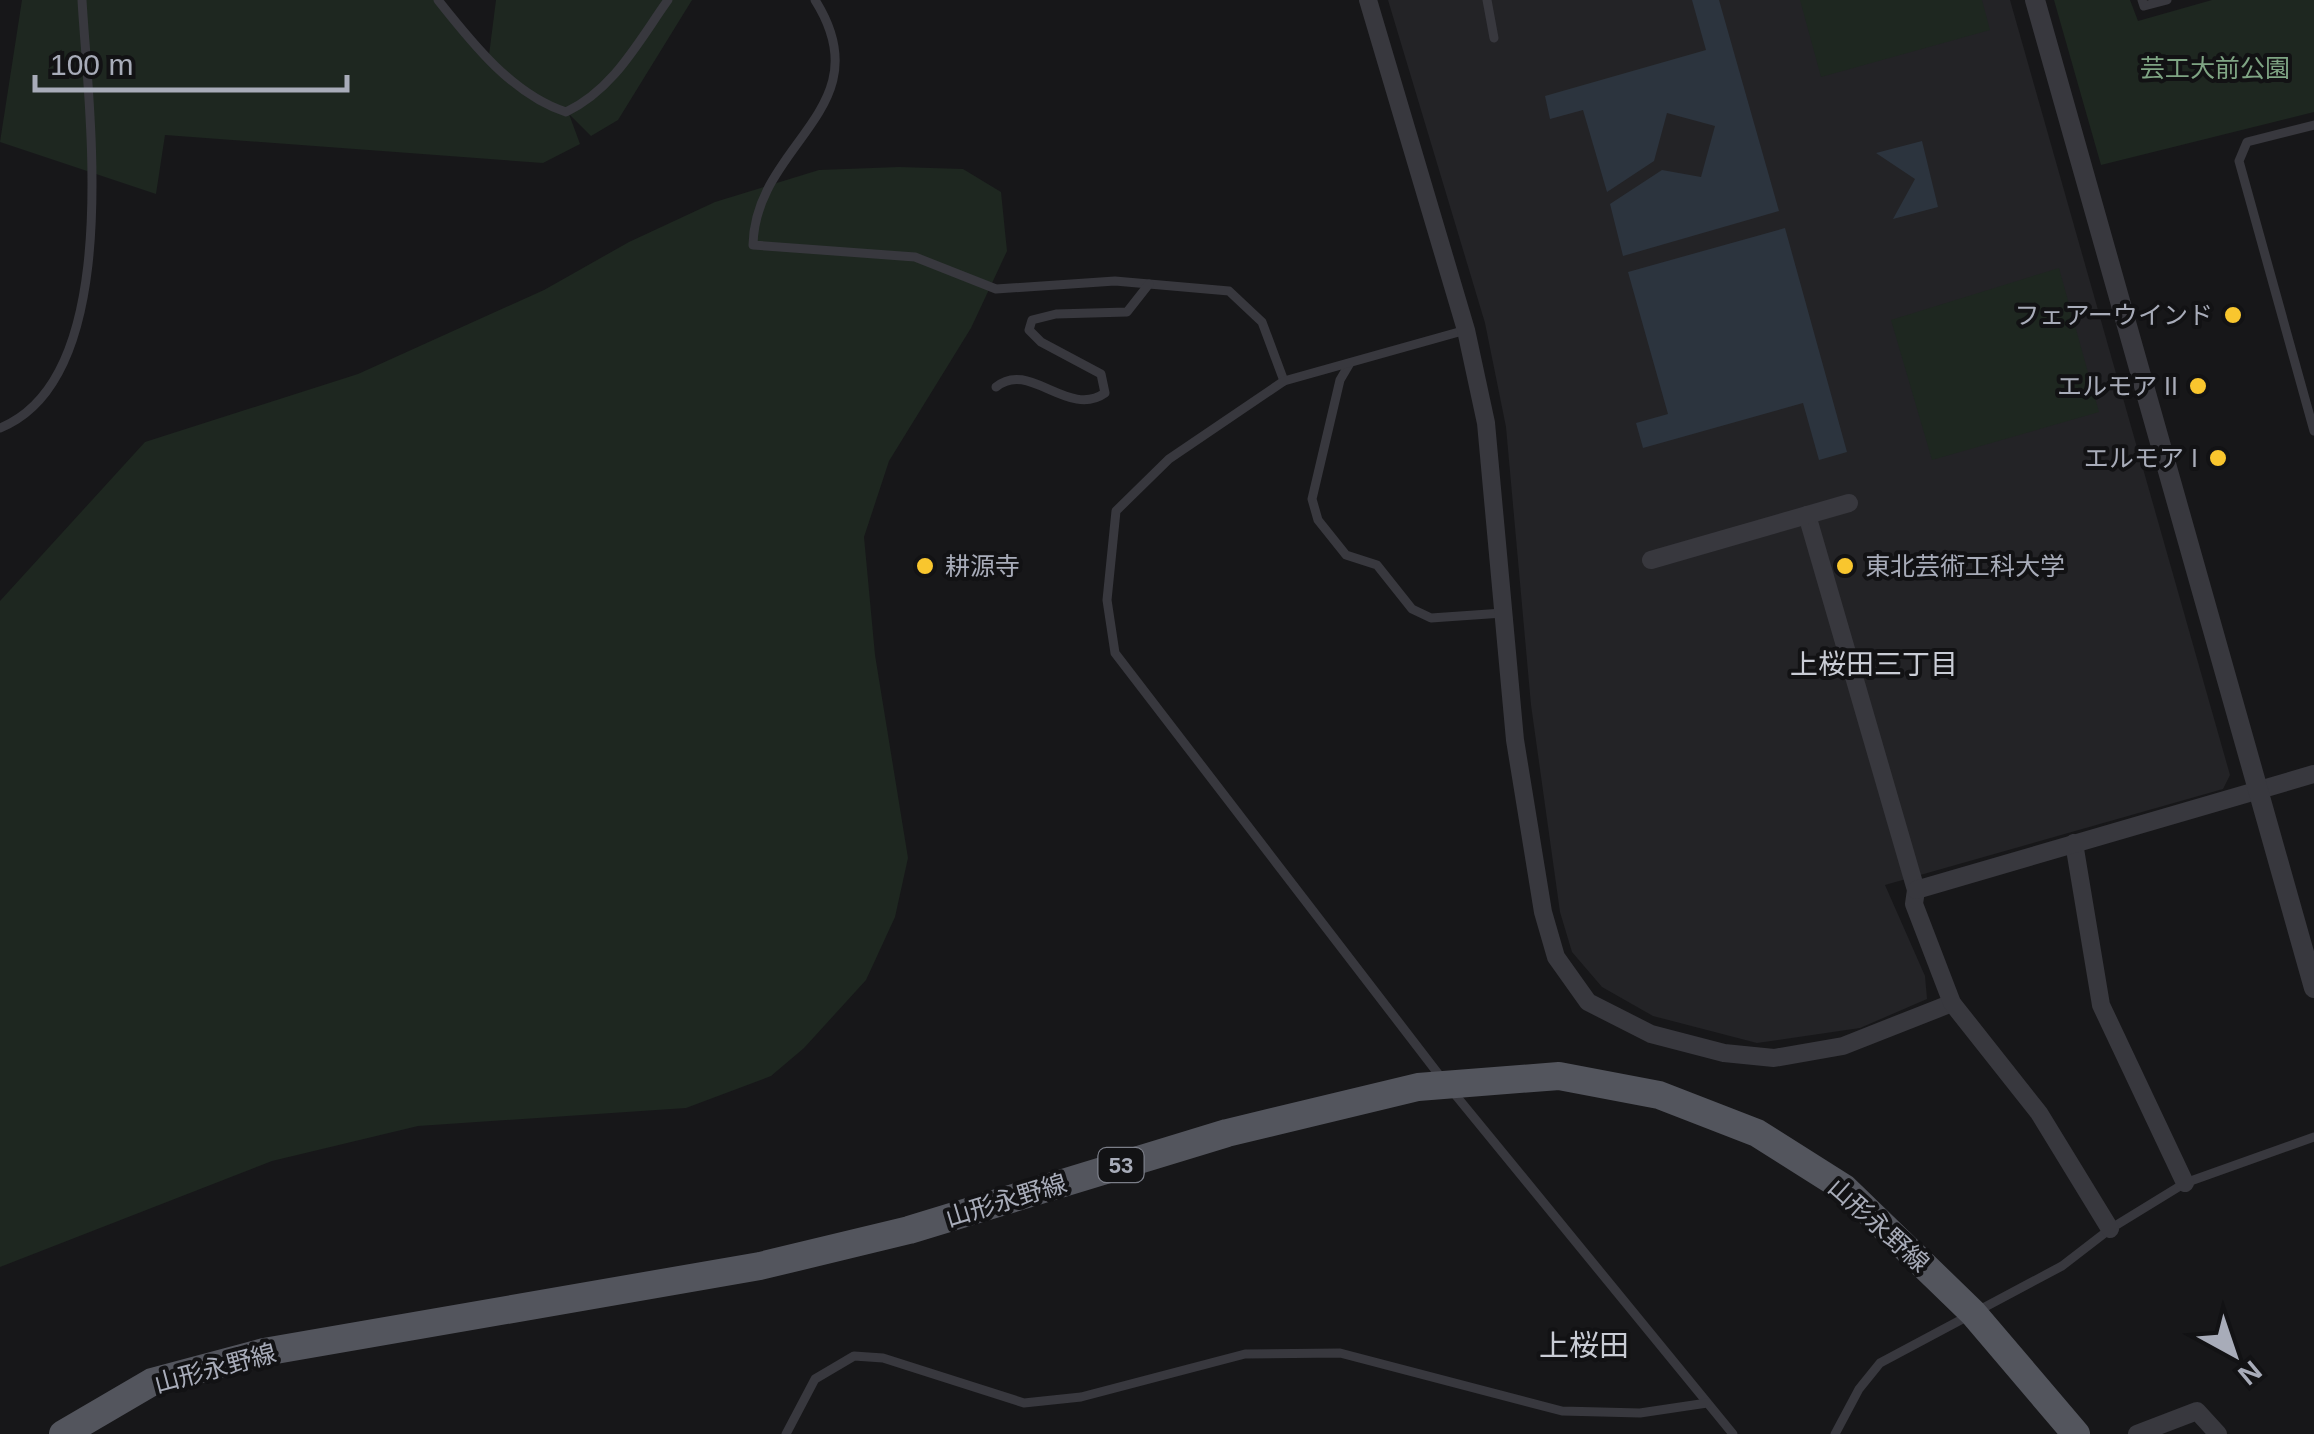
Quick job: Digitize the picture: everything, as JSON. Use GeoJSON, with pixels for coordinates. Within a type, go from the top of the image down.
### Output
{"type":"FeatureCollection","features":[{"type":"Feature","properties":{"kind":"main road","name":"山形永野線"},"geometry":{"type":"LineString","coordinates":[[64,1434],[152,1382],[264,1352],[760,1266],[909,1230],[1227,1132],[1445,1082],[1559,1076],[1658,1095],[1757,1132],[1844,1188],[1973,1313],[2076,1434]]}},
{"type":"Feature","properties":{"kind":"street"},"geometry":{"type":"LineString","coordinates":[[1368,0],[1466,330],[1486,423],[1515,740],[1543,912],[1556,957],[1588,1002],[1651,1034],[1724,1054],[1774,1058],[1843,1046],[1952,1003]]}},
{"type":"Feature","properties":{"kind":"street"},"geometry":{"type":"LineString","coordinates":[[2034,0],[2314,988]]}},
{"type":"Feature","properties":{"kind":"street"},"geometry":{"type":"LineString","coordinates":[[1652,560],[1849,502]]}},
{"type":"Feature","properties":{"kind":"street"},"geometry":{"type":"LineString","coordinates":[[1808,514],[1916,890],[1914,904],[1952,1003],[2039,1113],[2110,1229]]}},
{"type":"Feature","properties":{"kind":"street"},"geometry":{"type":"LineString","coordinates":[[1916,890],[2314,774]]}},
{"type":"Feature","properties":{"kind":"street"},"geometry":{"type":"LineString","coordinates":[[2074,843],[2101,1006],[2185,1184]]}},
{"type":"Feature","properties":{"kind":"street"},"geometry":{"type":"LineString","coordinates":[[2137,1434],[2198,1411],[2218,1434]]}},
{"type":"Feature","properties":{"kind":"lane"},"geometry":{"type":"LineString","coordinates":[[0,428],[14,423],[43,397],[80,317],[91,169],[82,0]]}},
{"type":"Feature","properties":{"kind":"lane"},"geometry":{"type":"LineString","coordinates":[[438,0],[514,83],[542,104],[566,112],[591,100],[610,82],[668,0]]}},
{"type":"Feature","properties":{"kind":"lane"},"geometry":{"type":"LineString","coordinates":[[814,0],[832,42],[837,75],[832,95],[767,187],[754,215],[753,245],[915,257],[996,289],[1115,281],[1229,291],[1262,322],[1284,381]]}},
{"type":"Feature","properties":{"kind":"lane"},"geometry":{"type":"LineString","coordinates":[[1487,0],[1494,38]]}},
{"type":"Feature","properties":{"kind":"lane"},"geometry":{"type":"LineString","coordinates":[[2142,0],[2144,6],[2167,0]]}},
{"type":"Feature","properties":{"kind":"lane"},"geometry":{"type":"LineString","coordinates":[[2314,124],[2247,142],[2239,161],[2314,431]]}},
{"type":"Feature","properties":{"kind":"lane"},"geometry":{"type":"LineString","coordinates":[[996,387],[1018,380],[1068,399],[1096,400],[1105,394],[1101,374],[1032,336],[1032,320],[1126,312],[1149,284]]}},
{"type":"Feature","properties":{"kind":"lane"},"geometry":{"type":"LineString","coordinates":[[1466,330],[1284,381],[1169,459],[1116,511],[1107,600],[1115,653],[1445,1082],[1733,1434]]}},
{"type":"Feature","properties":{"kind":"lane"},"geometry":{"type":"LineString","coordinates":[[1350,363],[1340,380],[1312,499],[1318,520],[1346,555],[1377,566],[1412,609],[1431,618],[1503,613]]}},
{"type":"Feature","properties":{"kind":"lane"},"geometry":{"type":"LineString","coordinates":[[1835,1434],[1859,1389],[1880,1363],[2062,1266],[2110,1229],[2185,1184],[2314,1136]]}},
{"type":"Feature","properties":{"kind":"lane"},"geometry":{"type":"LineString","coordinates":[[786,1434],[815,1378],[854,1356],[901,1362],[1024,1403],[1082,1397],[1245,1354],[1340,1353],[1562,1410],[1640,1413],[1707,1402]]}},
{"type":"Feature","properties":{"kind":"shaded area","name":"東北芸術工科大学"},"geometry":{"type":"Polygon","coordinates":[[[1388,0],[2010,0],[2230,775],[2223,789],[1885,885],[1925,976],[1927,999],[1860,1028],[1757,1043],[1653,1016],[1602,987],[1572,952],[1560,912],[1531,705],[1506,427],[1485,323],[1388,0]]]}},
{"type":"Feature","properties":{"kind":"shaded area"},"geometry":{"type":"Polygon","coordinates":[[[1692,0],[1719,0],[1779,211],[1623,256],[1610,204],[1662,170],[1701,177],[1715,126],[1667,113],[1654,161],[1607,192],[1583,110],[1550,119],[1545,96],[1706,50],[1692,0]]]}},
{"type":"Feature","properties":{"kind":"shaded area"},"geometry":{"type":"Polygon","coordinates":[[[1922,141],[1938,207],[1893,219],[1915,179],[1876,153],[1922,141]]]}},
{"type":"Feature","properties":{"kind":"shaded area"},"geometry":{"type":"Polygon","coordinates":[[[1785,228],[1847,452],[1819,460],[1803,403],[1643,448],[1636,423],[1668,414],[1628,272],[1785,228]]]}},
{"type":"Feature","properties":{"kind":"green space"},"geometry":{"type":"Polygon","coordinates":[[[22,0],[438,0],[489,55],[496,0],[692,0],[618,120],[591,136],[569,114],[580,144],[543,163],[165,135],[156,194],[0,142],[22,0]]]}},
{"type":"Feature","properties":{"kind":"green space"},"geometry":{"type":"Polygon","coordinates":[[[1800,0],[1982,0],[1990,30],[1821,77],[1800,0]]]}},
{"type":"Feature","properties":{"kind":"green space","name":"芸工大前公園"},"geometry":{"type":"Polygon","coordinates":[[[2054,0],[2130,0],[2138,21],[2212,0],[2314,0],[2314,112],[2101,165],[2054,0]]]}},
{"type":"Feature","properties":{"kind":"green space"},"geometry":{"type":"Polygon","coordinates":[[[963,169],[1001,192],[1007,251],[971,328],[889,461],[864,537],[875,655],[908,858],[895,917],[866,980],[804,1048],[771,1076],[686,1108],[418,1126],[272,1161],[0,1267],[0,601],[145,442],[358,374],[544,290],[629,242],[715,202],[819,170],[963,169]]]}},
{"type":"Feature","properties":{"kind":"green space"},"geometry":{"type":"Polygon","coordinates":[[[2059,268],[2099,412],[1932,460],[1891,320],[2059,268]]]}},
{"type":"Feature","properties":{"kind":"place","name":"フェアーウインド"},"geometry":{"type":"Point","coordinates":[2233,315]}},
{"type":"Feature","properties":{"kind":"place","name":"エルモア II"},"geometry":{"type":"Point","coordinates":[2198,386]}},
{"type":"Feature","properties":{"kind":"place","name":"エルモア I"},"geometry":{"type":"Point","coordinates":[2218,458]}},
{"type":"Feature","properties":{"kind":"place","name":"耕源寺"},"geometry":{"type":"Point","coordinates":[925,566]}},
{"type":"Feature","properties":{"kind":"place","name":"東北芸術工科大学"},"geometry":{"type":"Point","coordinates":[1845,566]}},
{"type":"Feature","properties":{"kind":"district","name":"上桜田三丁目"},"geometry":{"type":"Point","coordinates":[1874,664]}},
{"type":"Feature","properties":{"kind":"district","name":"上桜田"},"geometry":{"type":"Point","coordinates":[1584,1346]}}]}
